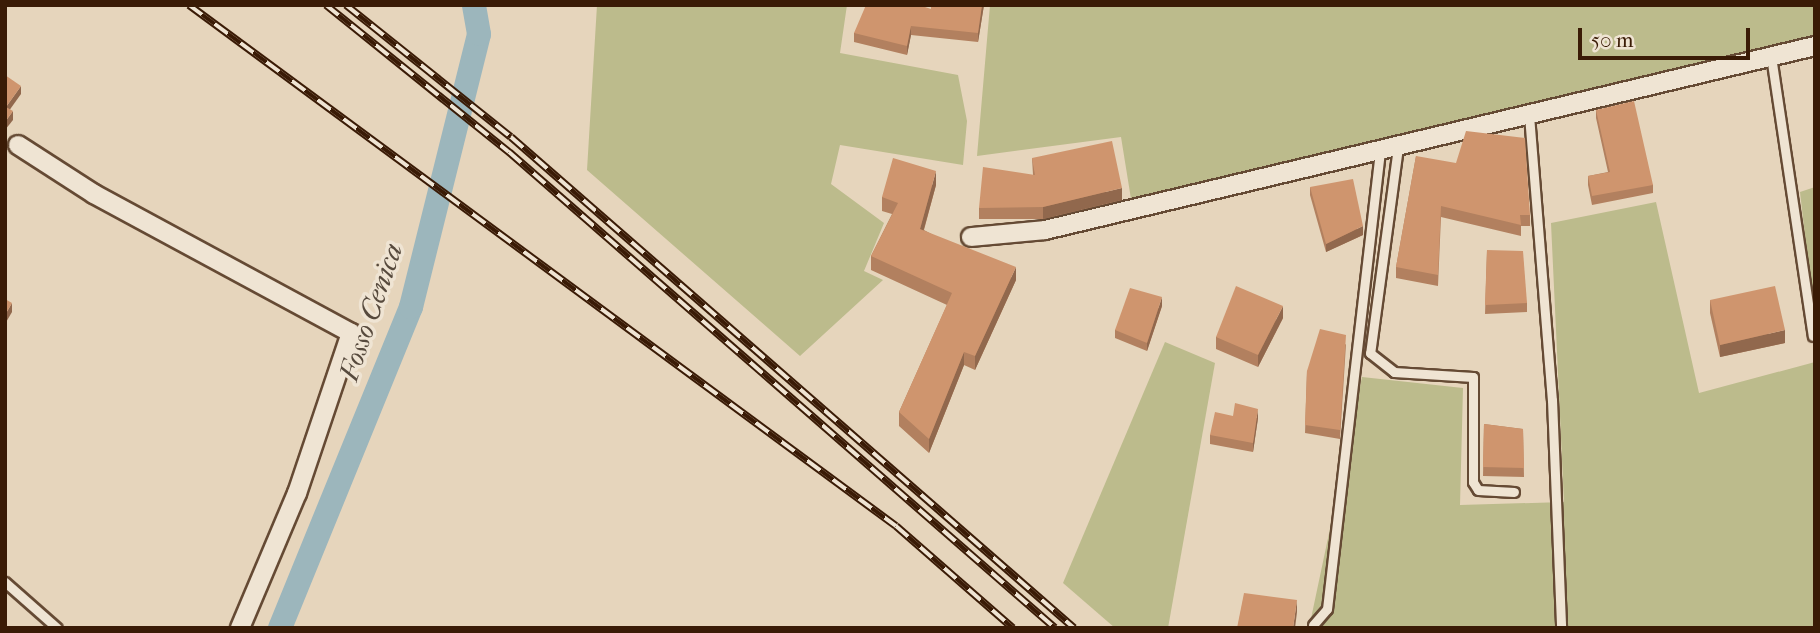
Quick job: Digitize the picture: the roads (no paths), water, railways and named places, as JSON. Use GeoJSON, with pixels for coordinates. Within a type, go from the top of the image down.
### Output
{"type":"FeatureCollection","features":[{"type":"Feature","properties":{"kind":"street"},"geometry":{"type":"LineString","coordinates":[[971,237],[1045,230],[1815,46]]}},
{"type":"Feature","properties":{"kind":"street"},"geometry":{"type":"LineString","coordinates":[[18,145],[94,194],[351,333],[298,492],[240,628]]}},
{"type":"Feature","properties":{"kind":"lane"},"geometry":{"type":"LineString","coordinates":[[1771,56],[1813,336]]}},
{"type":"Feature","properties":{"kind":"lane"},"geometry":{"type":"LineString","coordinates":[[1529,116],[1552,400],[1560,628]]}},
{"type":"Feature","properties":{"kind":"lane"},"geometry":{"type":"LineString","coordinates":[[1389,149],[1370,353],[1394,372],[1473,377],[1473,482],[1478,490],[1514,492]]}},
{"type":"Feature","properties":{"kind":"lane"},"geometry":{"type":"LineString","coordinates":[[1313,625],[1327,609],[1389,149]]}},
{"type":"Feature","properties":{"kind":"lane"},"geometry":{"type":"LineString","coordinates":[[5,582],[57,628]]}},
{"type":"Feature","properties":{"kind":"waterway","name":"Fosso Cenica"},"geometry":{"type":"LineString","coordinates":[[280,628],[411,307],[479,34],[474,5]]}},
{"type":"Feature","properties":{"kind":"railway"},"geometry":{"type":"LineString","coordinates":[[189,5],[896,526],[1013,628]]}},
{"type":"Feature","properties":{"kind":"railway"},"geometry":{"type":"LineString","coordinates":[[326,5],[509,152],[1055,628]]}},
{"type":"Feature","properties":{"kind":"railway"},"geometry":{"type":"LineString","coordinates":[[346,5],[511,137],[1074,628]]}}]}
